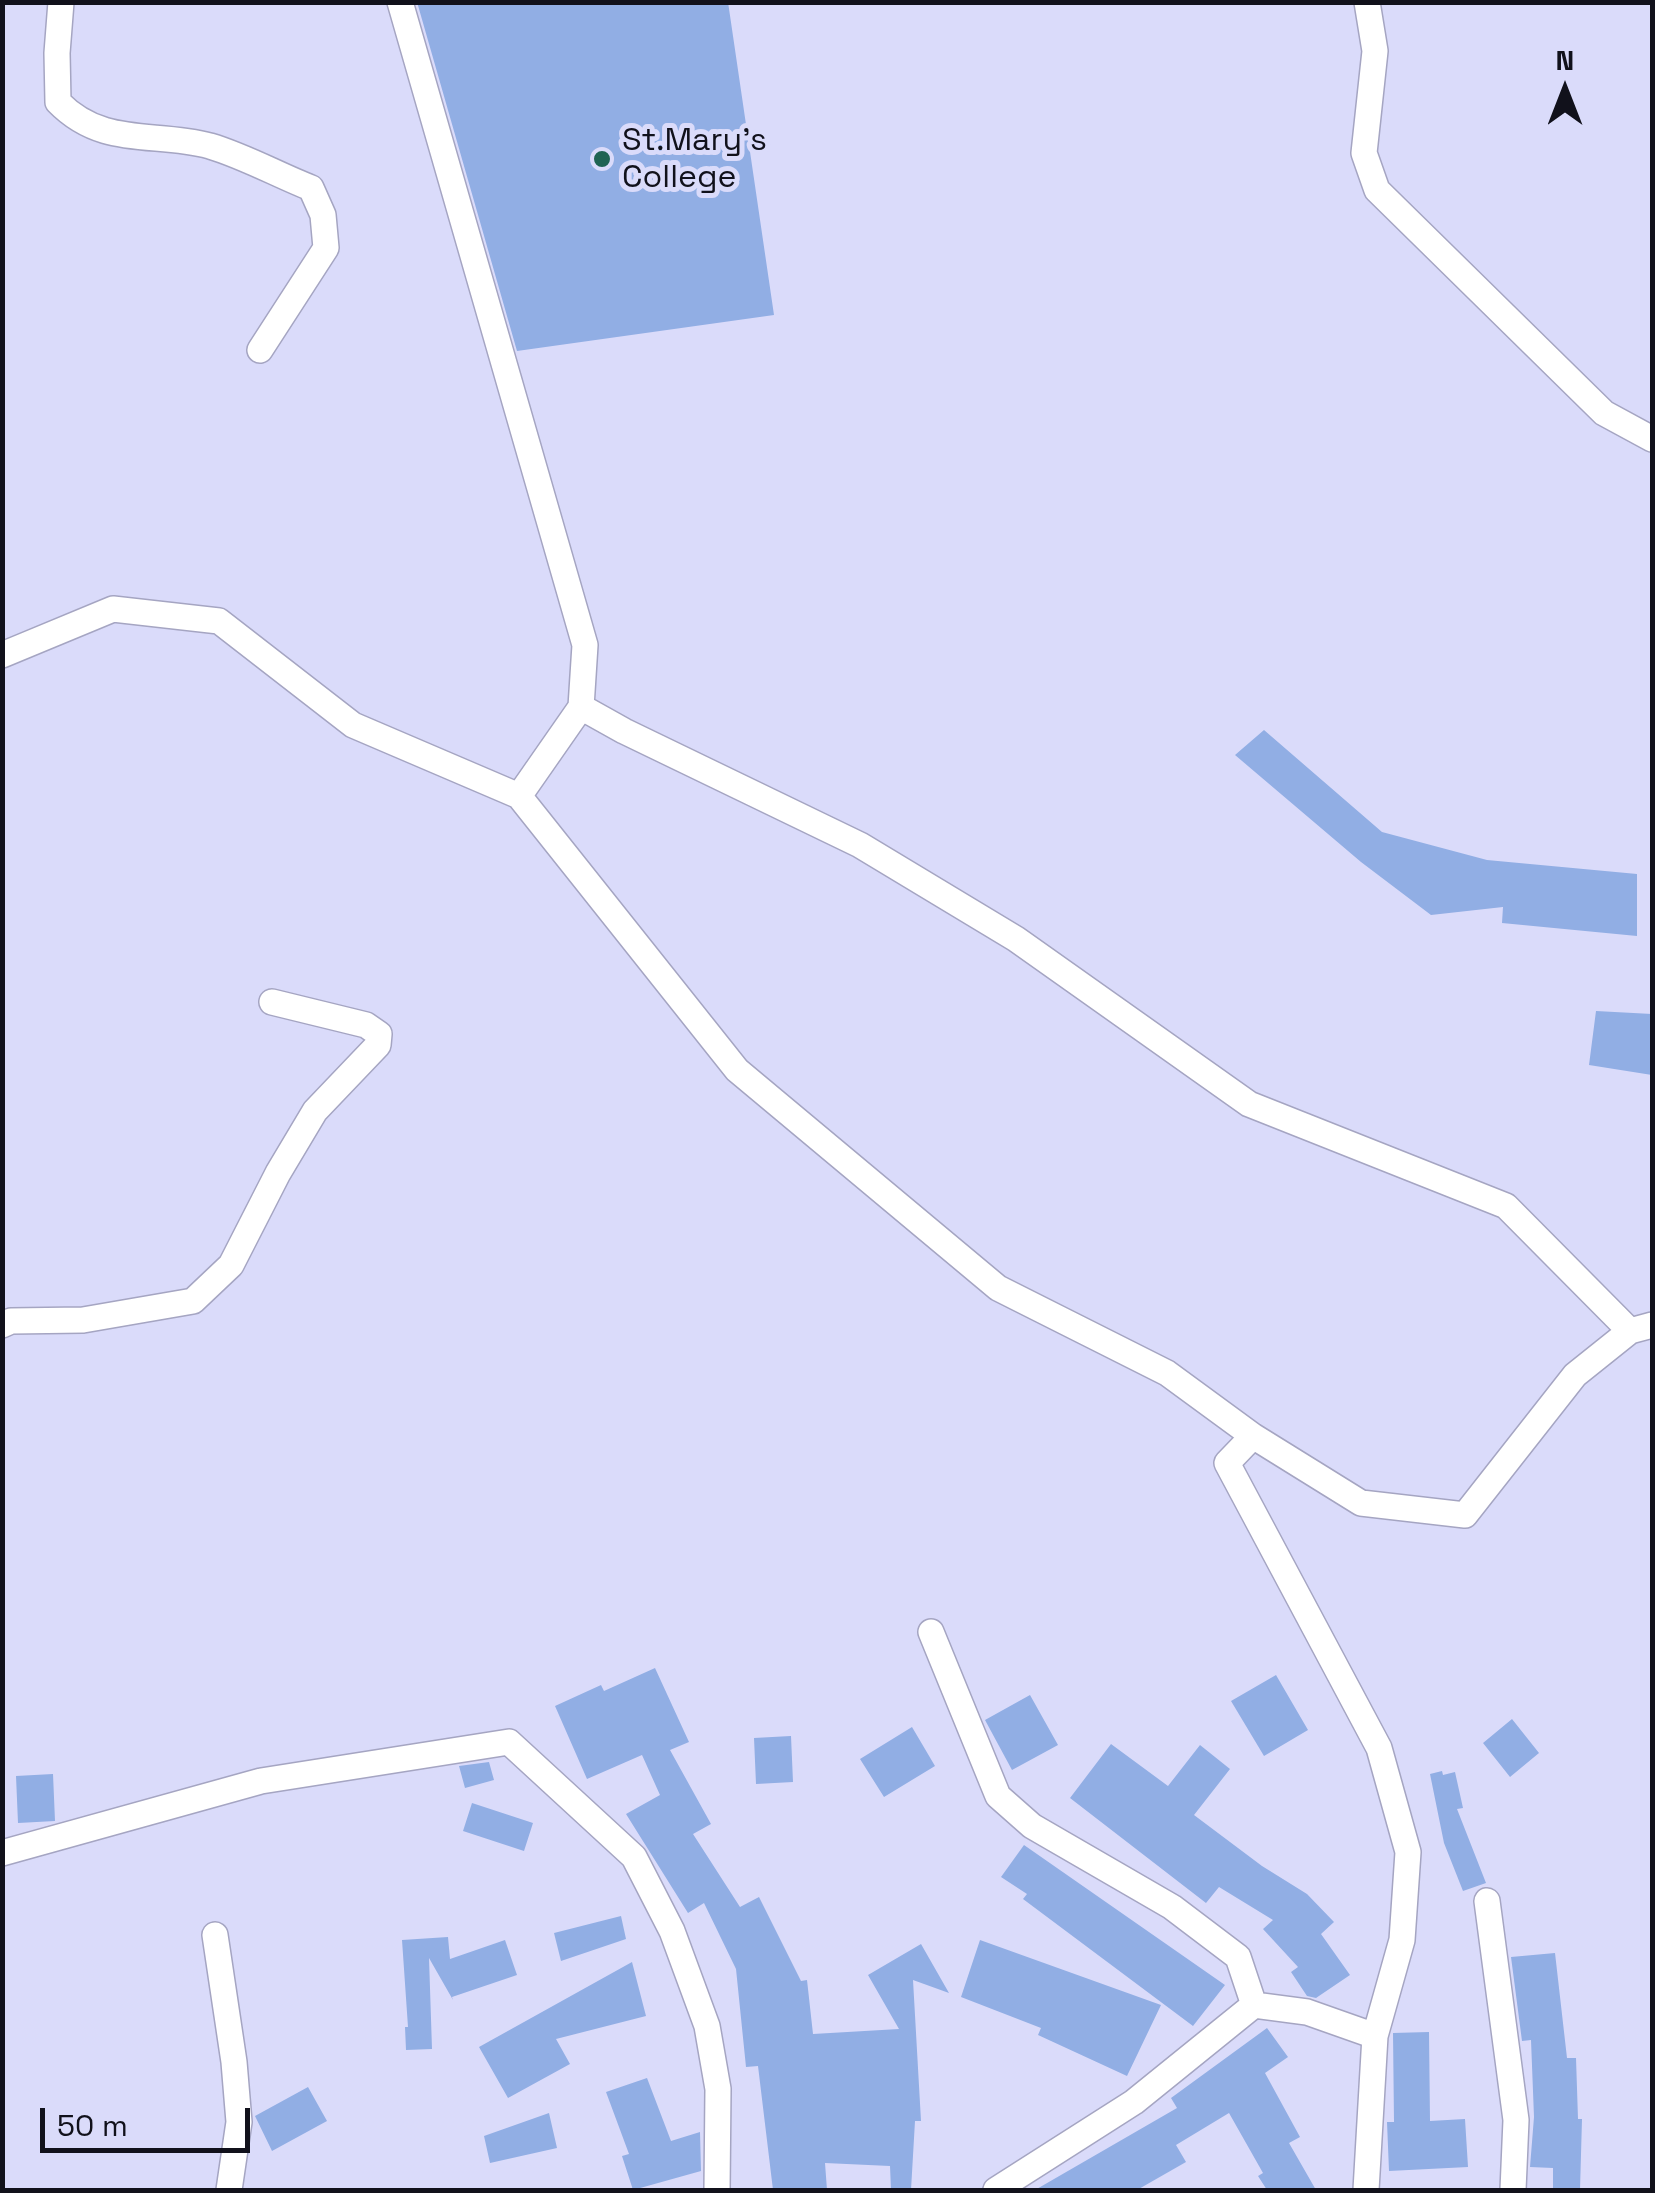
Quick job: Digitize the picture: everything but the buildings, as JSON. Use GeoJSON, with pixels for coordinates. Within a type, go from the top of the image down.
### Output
{"type":"FeatureCollection","features":[{"type":"Feature","properties":{"kind":"street"},"geometry":{"type":"LineString","coordinates":[[61,2],[58,102],[74,118],[100,131],[210,146],[311,188],[323,215],[326,248],[260,350]]}},
{"type":"Feature","properties":{"kind":"street"},"geometry":{"type":"LineString","coordinates":[[400,2],[585,646],[582,707],[519,796]]}},
{"type":"Feature","properties":{"kind":"street"},"geometry":{"type":"LineString","coordinates":[[1367,2],[1375,51],[1364,153],[1377,190],[1604,413],[1652,439]]}},
{"type":"Feature","properties":{"kind":"street"},"geometry":{"type":"LineString","coordinates":[[2,655],[112,609],[219,622],[353,725],[519,796],[737,1070],[998,1288],[1167,1373],[1253,1436],[1361,1503],[1465,1514],[1575,1376],[1641,1328],[1506,1206],[1249,1104],[1016,939],[875,854],[582,707]]}},
{"type":"Feature","properties":{"kind":"street"},"geometry":{"type":"LineString","coordinates":[[2,1325],[12,1321],[82,1320],[194,1302],[231,1266],[315,1112],[378,1045],[379,1034],[366,1025],[272,1002]]}},
{"type":"Feature","properties":{"kind":"street"},"geometry":{"type":"LineString","coordinates":[[1253,1436],[1227,1463],[1379,1748],[1408,1852],[1402,1940],[1375,2036],[1366,2190]]}},
{"type":"Feature","properties":{"kind":"street"},"geometry":{"type":"LineString","coordinates":[[931,1632],[998,1796],[1032,1826],[1172,1907],[1238,1958],[1254,2005]]}},
{"type":"Feature","properties":{"kind":"street"},"geometry":{"type":"LineString","coordinates":[[2,1853],[261,1781],[510,1742],[634,1857],[672,1931],[707,2026],[718,2089],[717,2190]]}},
{"type":"Feature","properties":{"kind":"street"},"geometry":{"type":"LineString","coordinates":[[1487,1901],[1516,2120],[1514,2190]]}},
{"type":"Feature","properties":{"kind":"street"},"geometry":{"type":"LineString","coordinates":[[215,1935],[239,2122],[229,2190]]}},
{"type":"Feature","properties":{"kind":"street"},"geometry":{"type":"LineString","coordinates":[[996,2190],[1134,2102],[1254,2005],[1307,2012],[1375,2036]]}},
{"type":"Feature","properties":{"kind":"place","name":"St.Mary's College"},"geometry":{"type":"Point","coordinates":[602,159]}}]}
